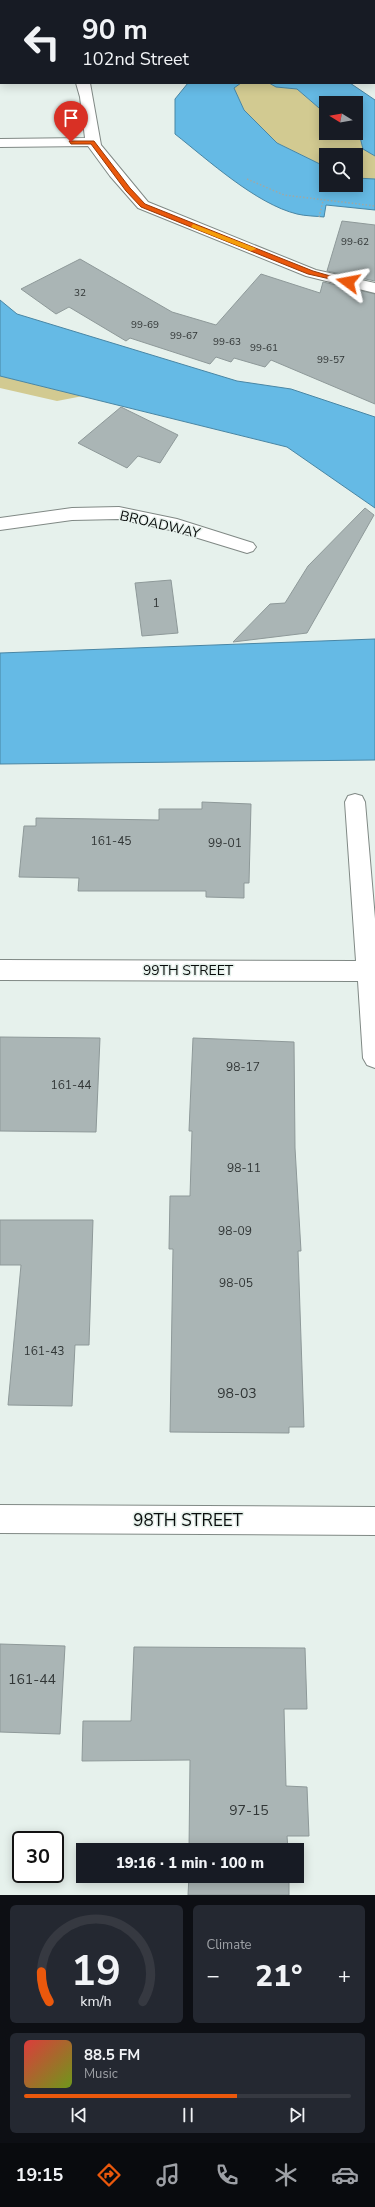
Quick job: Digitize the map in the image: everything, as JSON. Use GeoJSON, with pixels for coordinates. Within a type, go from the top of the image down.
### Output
{"type":"FeatureCollection","features":[{"type":"Feature","properties":{"kind":"street"},"geometry":{"type":"LineString","coordinates":[[83,84],[86,92],[92,142],[128,190],[143,205],[310,273],[375,288]]}},
{"type":"Feature","properties":{"kind":"street"},"geometry":{"type":"LineString","coordinates":[[0,143],[92,142]]}},
{"type":"Feature","properties":{"kind":"street","name":"BROADWAY"},"geometry":{"type":"LineString","coordinates":[[0,524],[72,514],[118,513],[177,524],[247,548]]}},
{"type":"Feature","properties":{"kind":"street"},"geometry":{"type":"LineString","coordinates":[[355,802],[372,971],[375,1058]]}},
{"type":"Feature","properties":{"kind":"street","name":"99TH STREET"},"geometry":{"type":"LineString","coordinates":[[0,970],[372,971]]}},
{"type":"Feature","properties":{"kind":"street","name":"98TH STREET"},"geometry":{"type":"LineString","coordinates":[[0,1519],[375,1521]]}},
{"type":"Feature","properties":{"kind":"path"},"geometry":{"type":"LineString","coordinates":[[247,179],[284,195],[323,201],[375,206]]}},
{"type":"Feature","properties":{"kind":"path"},"geometry":{"type":"LineString","coordinates":[[319,217],[323,201]]}},
{"type":"Feature","properties":{"kind":"shaded area"},"geometry":{"type":"Polygon","coordinates":[[[240,84],[271,84],[276,87],[297,89],[319,108],[319,140],[361,140],[363,148],[319,148],[319,164],[277,143],[244,110],[234,88],[240,84]]]}},
{"type":"Feature","properties":{"kind":"shaded area"},"geometry":{"type":"Polygon","coordinates":[[[363,149],[375,156],[375,179],[363,178],[363,149]]]}},
{"type":"Feature","properties":{"kind":"shaded area"},"geometry":{"type":"Polygon","coordinates":[[[0,376],[83,396],[57,401],[0,388],[0,376]]]}},
{"type":"Feature","properties":{"kind":"water"},"geometry":{"type":"Polygon","coordinates":[[[187,84],[240,84],[234,88],[244,110],[277,143],[319,164],[319,192],[363,192],[363,178],[375,179],[375,210],[326,205],[324,217],[297,214],[281,209],[265,201],[233,180],[175,134],[175,99],[187,84]]]}},
{"type":"Feature","properties":{"kind":"water"},"geometry":{"type":"Polygon","coordinates":[[[271,84],[351,84],[375,100],[375,156],[363,149],[361,140],[363,140],[363,96],[319,96],[319,108],[297,89],[276,87],[271,84]]]}},
{"type":"Feature","properties":{"kind":"water"},"geometry":{"type":"Polygon","coordinates":[[[0,300],[17,314],[237,381],[291,389],[375,417],[375,508],[287,447],[0,376],[0,300]]]}},
{"type":"Feature","properties":{"kind":"water"},"geometry":{"type":"Polygon","coordinates":[[[375,639],[375,760],[0,764],[0,653],[375,639]]]}},
{"type":"Feature","properties":{"kind":"building"},"geometry":{"type":"Polygon","coordinates":[[[342,221],[375,225],[375,281],[327,271],[342,221]]]}},
{"type":"Feature","properties":{"kind":"building"},"geometry":{"type":"Polygon","coordinates":[[[80,259],[172,312],[216,325],[261,274],[320,293],[323,282],[375,294],[375,404],[271,360],[265,367],[234,358],[231,362],[216,357],[210,364],[130,338],[126,341],[69,307],[56,314],[21,289],[80,259]]]}},
{"type":"Feature","properties":{"kind":"building"},"geometry":{"type":"Polygon","coordinates":[[[121,407],[178,435],[160,463],[138,456],[127,468],[78,443],[121,407]]]}},
{"type":"Feature","properties":{"kind":"building"},"geometry":{"type":"Polygon","coordinates":[[[365,508],[374,515],[307,633],[233,642],[270,604],[285,603],[308,566],[365,508]]]}},
{"type":"Feature","properties":{"kind":"building"},"geometry":{"type":"Polygon","coordinates":[[[171,580],[178,633],[142,636],[135,583],[171,580]]]}},
{"type":"Feature","properties":{"kind":"building"},"geometry":{"type":"Polygon","coordinates":[[[202,802],[251,804],[249,883],[244,883],[244,898],[206,897],[206,891],[78,891],[79,878],[19,877],[24,826],[36,826],[36,818],[159,820],[159,809],[202,809],[202,802]]]}},
{"type":"Feature","properties":{"kind":"building"},"geometry":{"type":"Polygon","coordinates":[[[0,1037],[100,1038],[96,1132],[0,1131],[0,1037]]]}},
{"type":"Feature","properties":{"kind":"building"},"geometry":{"type":"Polygon","coordinates":[[[193,1038],[294,1042],[295,1148],[301,1251],[298,1251],[304,1427],[289,1427],[289,1433],[170,1432],[173,1249],[169,1249],[170,1196],[190,1196],[192,1131],[189,1131],[193,1038]]]}},
{"type":"Feature","properties":{"kind":"building"},"geometry":{"type":"Polygon","coordinates":[[[0,1220],[93,1220],[89,1345],[75,1345],[72,1406],[8,1405],[21,1265],[0,1265],[0,1220]]]}},
{"type":"Feature","properties":{"kind":"building"},"geometry":{"type":"Polygon","coordinates":[[[0,1644],[65,1646],[60,1734],[0,1732],[0,1644]]]}},
{"type":"Feature","properties":{"kind":"building"},"geometry":{"type":"Polygon","coordinates":[[[134,1647],[305,1648],[307,1709],[284,1709],[286,1786],[307,1787],[309,1836],[287,1836],[288,1843],[189,1843],[190,1760],[82,1761],[83,1721],[131,1721],[134,1647]]]}},
{"type":"Feature","properties":{"kind":"building"},"geometry":{"type":"Polygon","coordinates":[[[189,1883],[289,1883],[289,1895],[188,1895],[189,1883]]]}},
{"type":"Feature","properties":{"kind":"slow traffic"},"geometry":{"type":"LineString","coordinates":[[193,225],[253,249]]}},
{"type":"Feature","properties":{"kind":"route"},"geometry":{"type":"LineString","coordinates":[[71,142],[92,142],[128,190],[143,205],[310,273],[348,282]]}}]}
